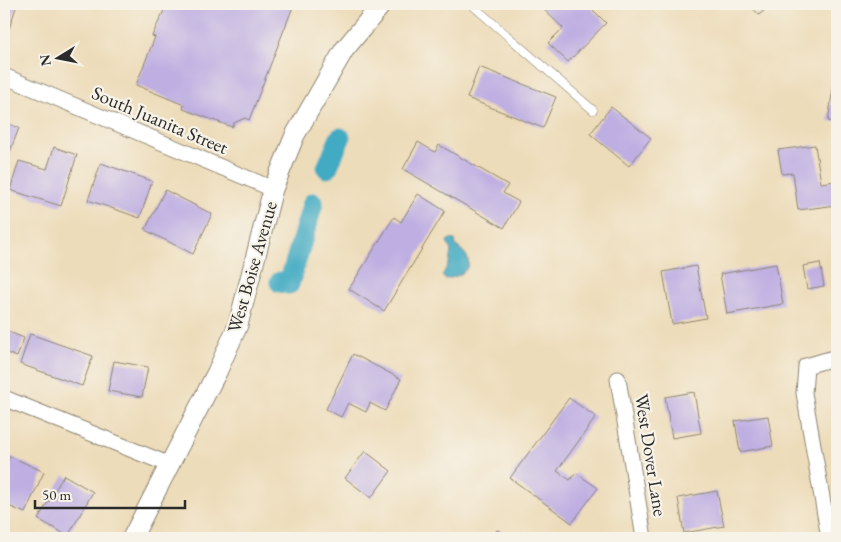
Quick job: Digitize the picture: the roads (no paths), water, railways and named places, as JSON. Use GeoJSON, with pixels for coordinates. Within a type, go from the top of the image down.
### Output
{"type":"FeatureCollection","features":[{"type":"Feature","properties":{"kind":"street","name":"West Boise Avenue"},"geometry":{"type":"LineString","coordinates":[[132,538],[217,372],[238,325],[273,189],[295,135],[344,50],[382,4]]}},
{"type":"Feature","properties":{"kind":"street","name":"South Juanita Street"},"geometry":{"type":"LineString","coordinates":[[4,76],[273,189]]}},
{"type":"Feature","properties":{"kind":"street"},"geometry":{"type":"LineString","coordinates":[[829,538],[804,392],[804,374],[806,366],[837,357]]}},
{"type":"Feature","properties":{"kind":"street","name":"West Dover Lane"},"geometry":{"type":"LineString","coordinates":[[618,379],[644,538]]}},
{"type":"Feature","properties":{"kind":"street"},"geometry":{"type":"LineString","coordinates":[[4,398],[170,465]]}},
{"type":"Feature","properties":{"kind":"lane"},"geometry":{"type":"LineString","coordinates":[[471,4],[593,110]]}},
{"type":"Feature","properties":{"kind":"water"},"geometry":{"type":"Polygon","coordinates":[[[450,239],[455,240],[456,246],[467,257],[468,262],[467,267],[459,275],[445,279],[442,276],[449,263],[451,251],[447,241],[450,239]]]}},
{"type":"Feature","properties":{"kind":"waterway"},"geometry":{"type":"LineString","coordinates":[[327,168],[340,138]]}},
{"type":"Feature","properties":{"kind":"waterway"},"geometry":{"type":"LineString","coordinates":[[280,282],[289,284],[313,203]]}}]}
